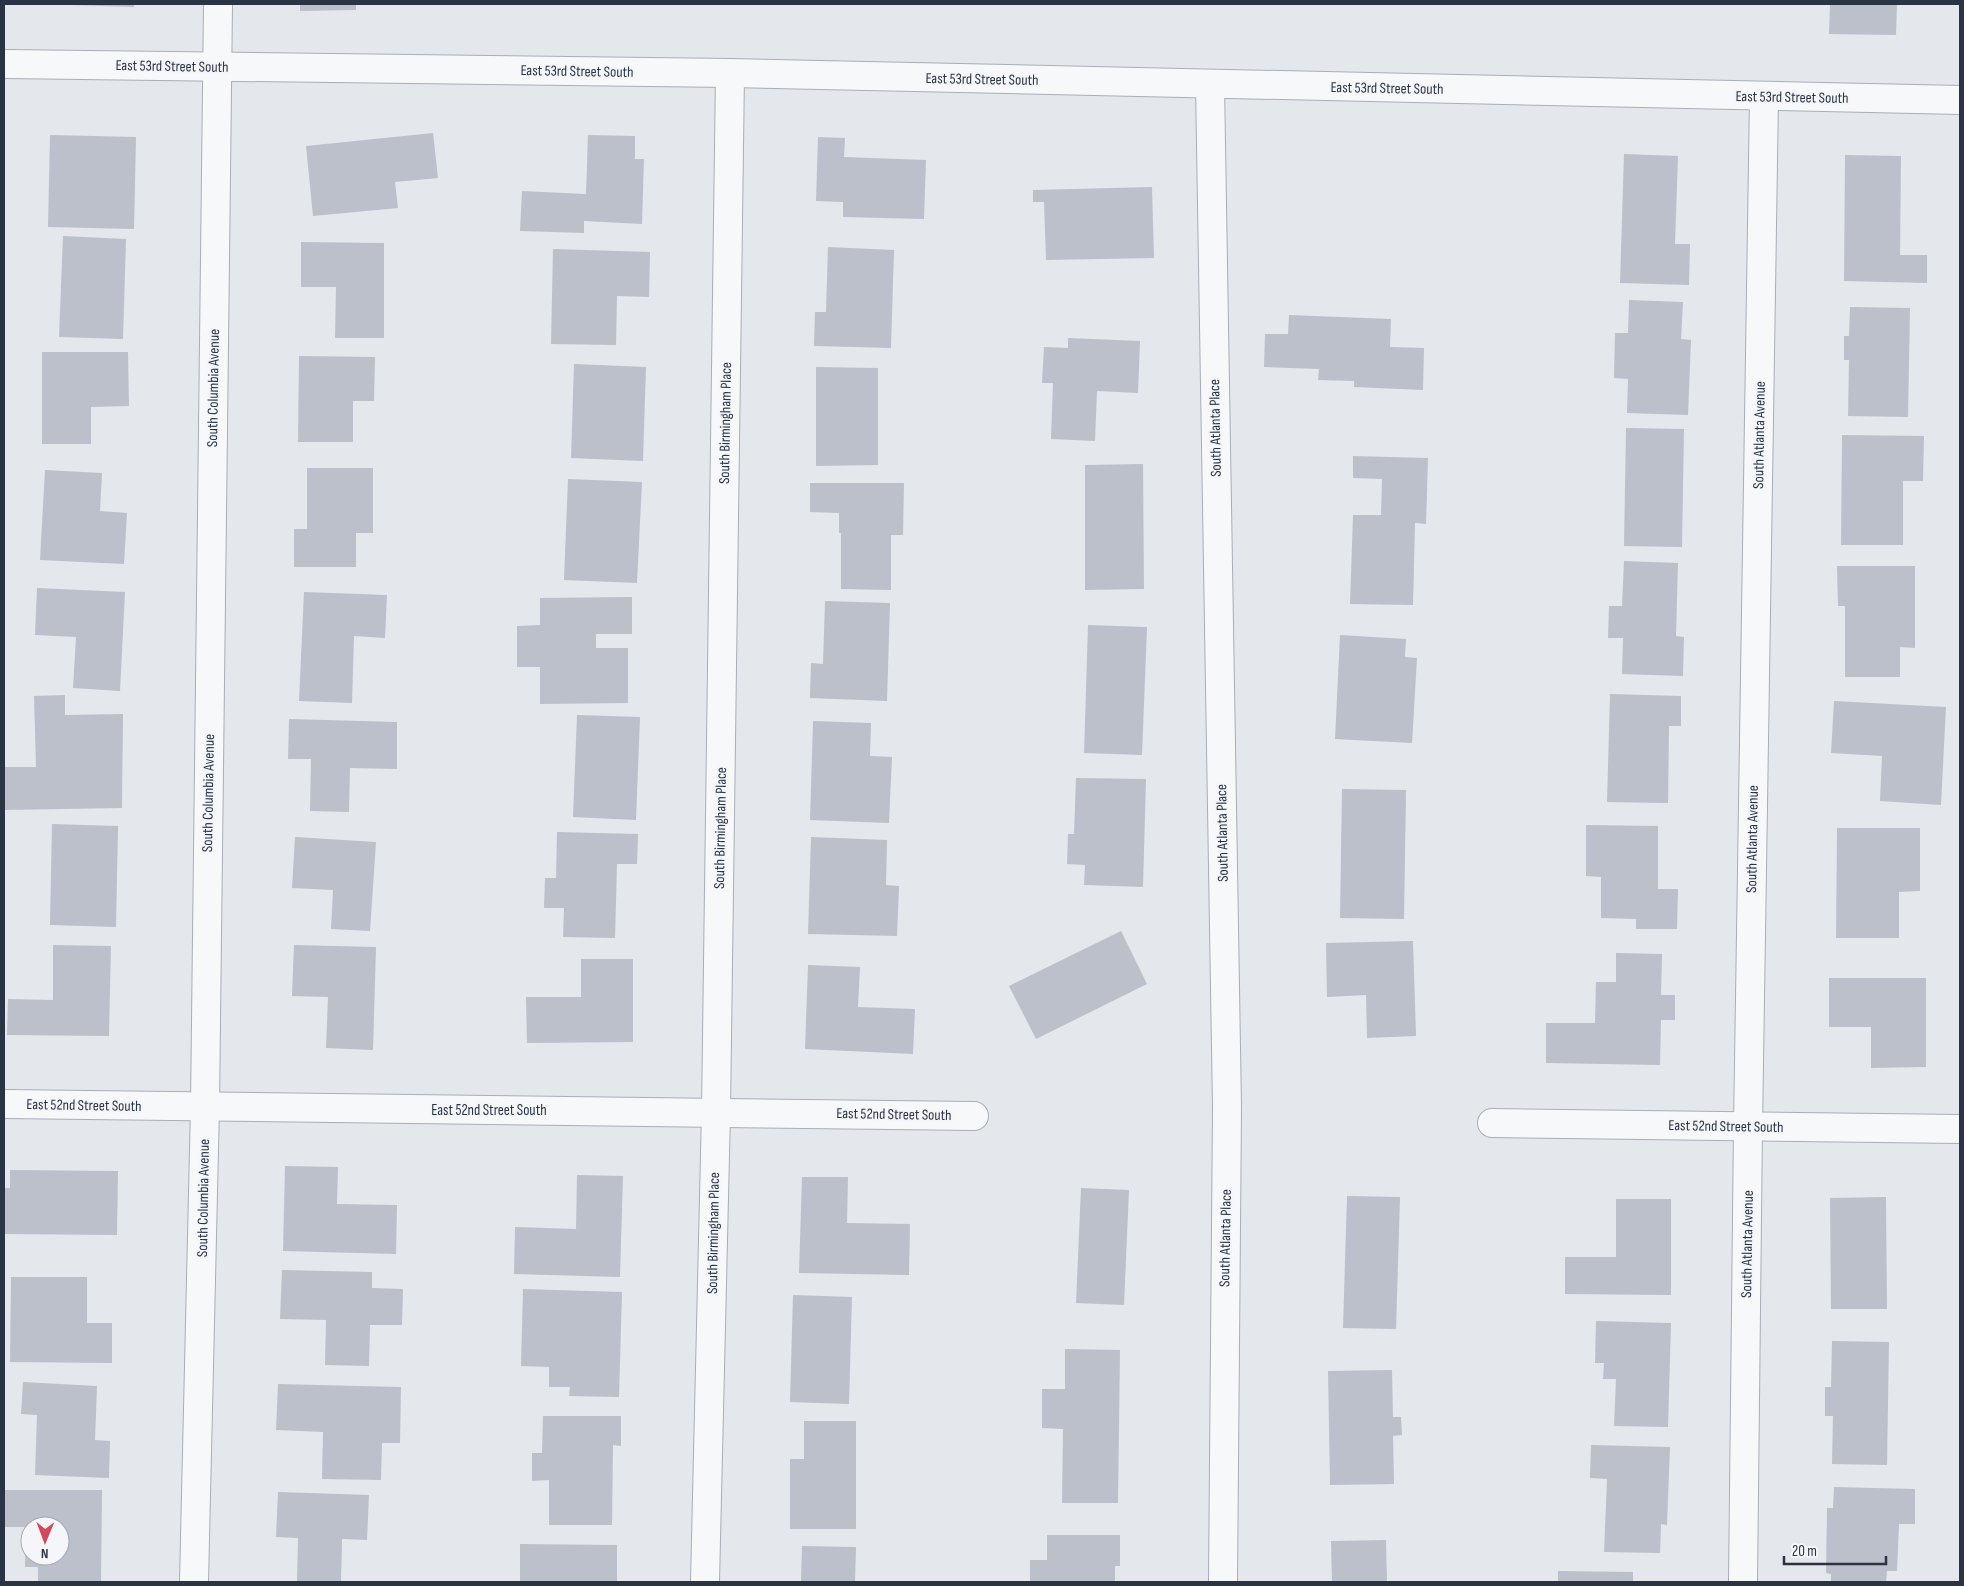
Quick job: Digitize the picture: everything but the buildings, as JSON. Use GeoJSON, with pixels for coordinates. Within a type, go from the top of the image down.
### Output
{"type":"FeatureCollection","features":[{"type":"Feature","properties":{"kind":"street","name":"South Columbia Avenue"},"geometry":{"type":"LineString","coordinates":[[194,1582],[205,1107],[218,4]]}},
{"type":"Feature","properties":{"kind":"street","name":"East 53rd Street South"},"geometry":{"type":"LineString","coordinates":[[4,64],[730,73],[1960,100]]}},
{"type":"Feature","properties":{"kind":"street","name":"South Birmingham Place"},"geometry":{"type":"LineString","coordinates":[[705,1582],[716,1112],[730,73]]}},
{"type":"Feature","properties":{"kind":"street","name":"South Atlanta Place"},"geometry":{"type":"LineString","coordinates":[[1210,84],[1227,1108],[1223,1582]]}},
{"type":"Feature","properties":{"kind":"street","name":"South Atlanta Avenue"},"geometry":{"type":"LineString","coordinates":[[1743,1582],[1764,97]]}},
{"type":"Feature","properties":{"kind":"street","name":"East 52nd Street South"},"geometry":{"type":"LineString","coordinates":[[4,1104],[974,1116]]}},
{"type":"Feature","properties":{"kind":"street","name":"East 52nd Street South"},"geometry":{"type":"LineString","coordinates":[[1492,1123],[1960,1129]]}}]}
